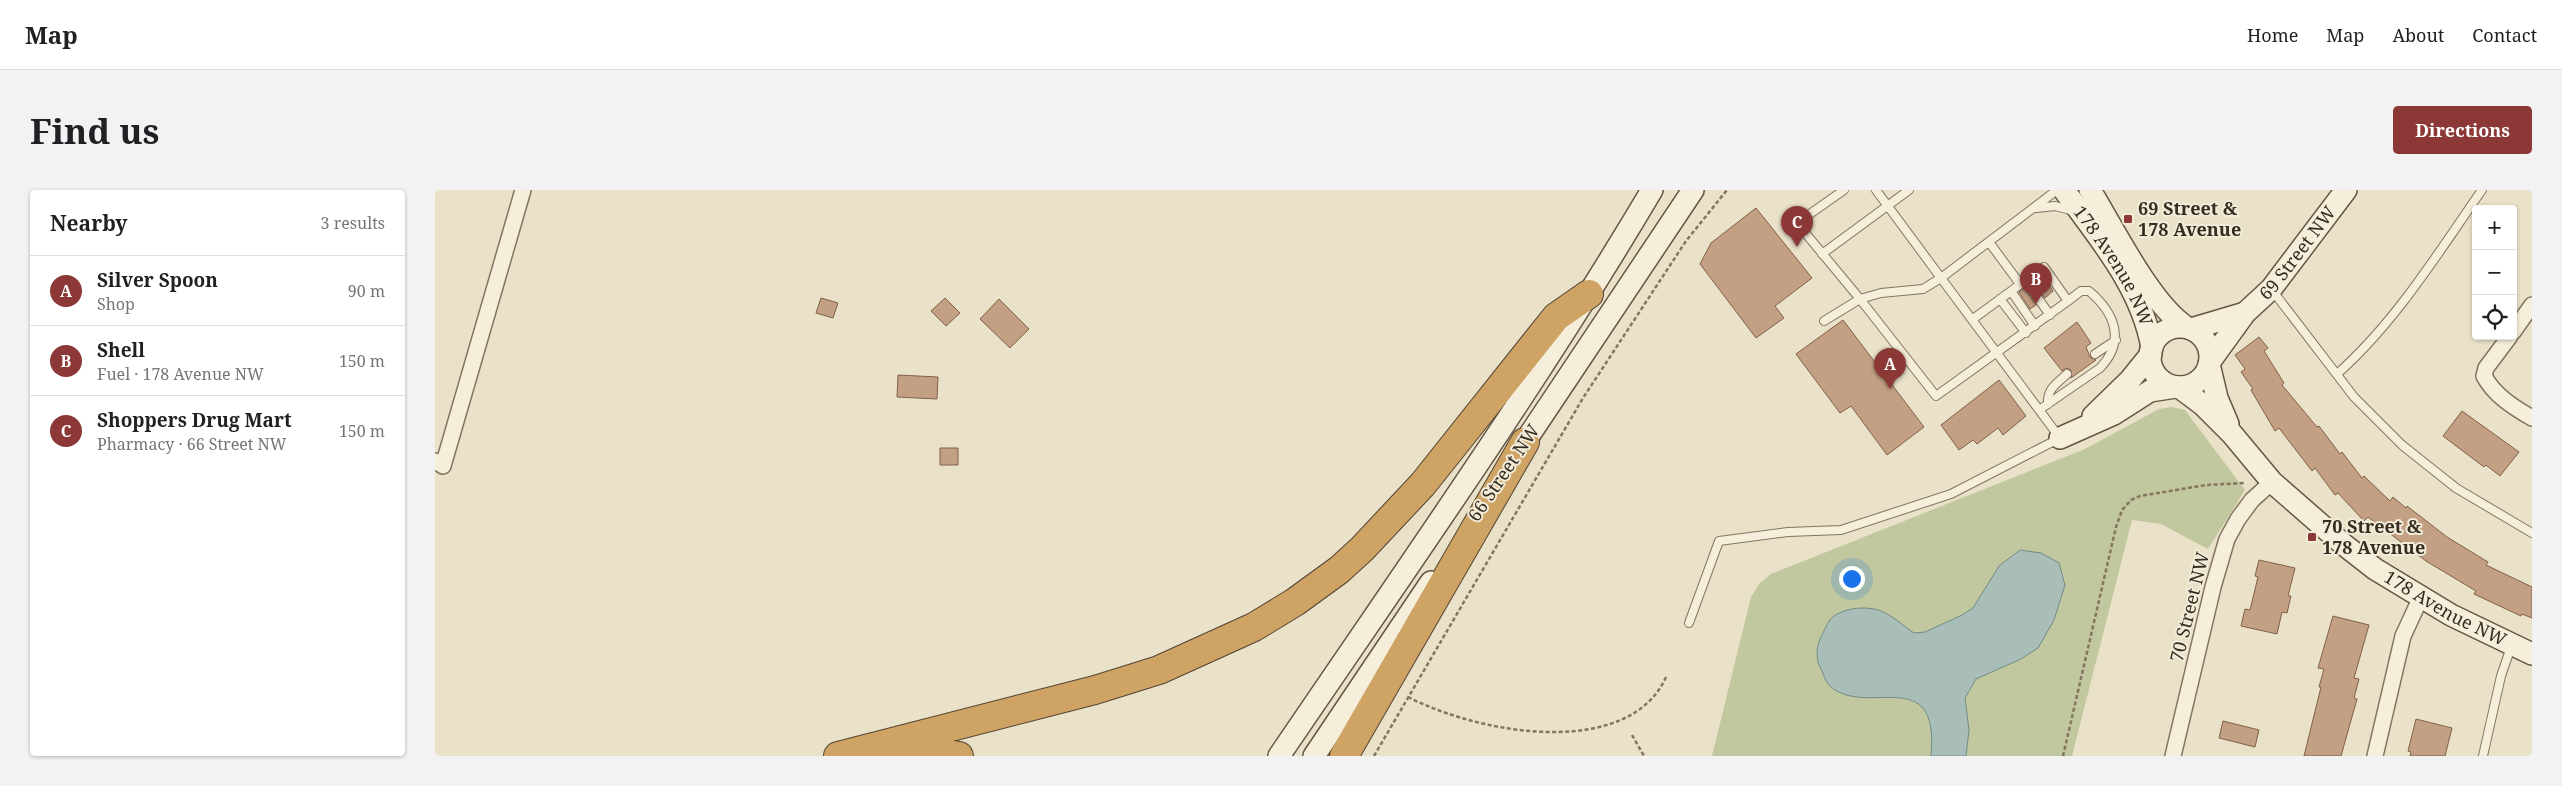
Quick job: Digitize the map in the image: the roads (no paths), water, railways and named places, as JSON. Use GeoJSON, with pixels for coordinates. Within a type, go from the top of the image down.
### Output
{"type":"FeatureCollection","features":[{"type":"Feature","properties":{"kind":"highway"},"geometry":{"type":"LineString","coordinates":[[839,756],[1095,690],[1159,670],[1254,627],[1295,602],[1339,570],[1362,548],[1423,484],[1556,317],[1589,294]]}},
{"type":"Feature","properties":{"kind":"highway"},"geometry":{"type":"LineString","coordinates":[[1344,756],[1396,691],[1525,442]]}},
{"type":"Feature","properties":{"kind":"highway"},"geometry":{"type":"LineString","coordinates":[[839,756],[890,749],[918,749],[959,756]]}},
{"type":"Feature","properties":{"kind":"street"},"geometry":{"type":"LineString","coordinates":[[439,463],[523,190]]}},
{"type":"Feature","properties":{"kind":"street","name":"66 Street NW"},"geometry":{"type":"LineString","coordinates":[[1279,756],[1589,294],[1652,190]]}},
{"type":"Feature","properties":{"kind":"street"},"geometry":{"type":"LineString","coordinates":[[1678,213],[1687,190]]}},
{"type":"Feature","properties":{"kind":"street","name":"66 Street NW"},"geometry":{"type":"LineString","coordinates":[[1313,756],[1693,190]]}},
{"type":"Feature","properties":{"kind":"street","name":"178 Avenue NW"},"geometry":{"type":"LineString","coordinates":[[2064,190],[2134,292],[2143,312],[2151,351]]}},
{"type":"Feature","properties":{"kind":"street","name":"178 Avenue NW"},"geometry":{"type":"LineString","coordinates":[[2090,190],[2150,289],[2173,318],[2189,328]]}},
{"type":"Feature","properties":{"kind":"street","name":"69 Street NW"},"geometry":{"type":"LineString","coordinates":[[2210,362],[2245,312],[2271,288],[2346,190]]}},
{"type":"Feature","properties":{"kind":"street"},"geometry":{"type":"LineString","coordinates":[[2517,326],[2532,305]]}},
{"type":"Feature","properties":{"kind":"street","name":"69 Street NW"},"geometry":{"type":"LineString","coordinates":[[2189,328],[2245,312]]}},
{"type":"Feature","properties":{"kind":"street"},"geometry":{"type":"LineString","coordinates":[[2060,438],[2114,414],[2150,391],[2195,384],[2201,378],[2210,362],[2211,352],[2205,338],[2189,328],[2177,326],[2161,333],[2151,351],[2122,388],[2081,428]]}},
{"type":"Feature","properties":{"kind":"street"},"geometry":{"type":"LineString","coordinates":[[2507,340],[2486,368],[2484,376],[2490,387],[2515,408],[2532,418]]}},
{"type":"Feature","properties":{"kind":"street"},"geometry":{"type":"LineString","coordinates":[[2151,351],[2154,372],[2167,384],[2177,387]]}},
{"type":"Feature","properties":{"kind":"street","name":"178 Avenue NW"},"geometry":{"type":"LineString","coordinates":[[2210,362],[2217,398],[2232,434]]}},
{"type":"Feature","properties":{"kind":"street","name":"178 Avenue NW"},"geometry":{"type":"LineString","coordinates":[[2177,387],[2203,405],[2232,434],[2272,482],[2343,544],[2375,568],[2421,597],[2511,645],[2532,654]]}},
{"type":"Feature","properties":{"kind":"street","name":"70 Street NW"},"geometry":{"type":"LineString","coordinates":[[2173,756],[2213,586],[2227,540],[2238,519],[2252,500],[2272,482]]}},
{"type":"Feature","properties":{"kind":"street"},"geometry":{"type":"LineString","coordinates":[[2375,756],[2403,636],[2421,597]]}},
{"type":"Feature","properties":{"kind":"lane"},"geometry":{"type":"LineString","coordinates":[[1844,190],[1797,223],[1860,299],[1936,396],[1997,354],[2081,291],[2089,291],[2093,294],[2115,328],[2116,340],[2107,360],[2100,368],[2039,410]]}},
{"type":"Feature","properties":{"kind":"lane"},"geometry":{"type":"LineString","coordinates":[[1689,623],[1719,541],[1787,532],[1841,530],[1951,494],[2060,438],[1876,190]]}},
{"type":"Feature","properties":{"kind":"lane"},"geometry":{"type":"LineString","coordinates":[[1822,254],[1909,190]]}},
{"type":"Feature","properties":{"kind":"lane"},"geometry":{"type":"LineString","coordinates":[[1823,321],[1860,299],[1881,293],[1923,290],[2057,190]]}},
{"type":"Feature","properties":{"kind":"lane"},"geometry":{"type":"LineString","coordinates":[[2337,374],[2357,357],[2386,322],[2482,190]]}},
{"type":"Feature","properties":{"kind":"lane"},"geometry":{"type":"LineString","coordinates":[[2032,210],[2055,206],[2080,212]]}},
{"type":"Feature","properties":{"kind":"lane"},"geometry":{"type":"LineString","coordinates":[[1989,242],[2050,314]]}},
{"type":"Feature","properties":{"kind":"lane"},"geometry":{"type":"LineString","coordinates":[[1973,319],[2044,267],[2068,301]]}},
{"type":"Feature","properties":{"kind":"lane"},"geometry":{"type":"LineString","coordinates":[[2271,288],[2354,397],[2410,451],[2456,488],[2532,533]]}},
{"type":"Feature","properties":{"kind":"lane"},"geometry":{"type":"LineString","coordinates":[[2011,291],[2035,326]]}},
{"type":"Feature","properties":{"kind":"lane"},"geometry":{"type":"LineString","coordinates":[[2000,299],[2026,333]]}},
{"type":"Feature","properties":{"kind":"lane"},"geometry":{"type":"LineString","coordinates":[[2095,354],[2116,340]]}},
{"type":"Feature","properties":{"kind":"lane"},"geometry":{"type":"LineString","coordinates":[[2048,404],[2047,395],[2050,389],[2067,374]]}},
{"type":"Feature","properties":{"kind":"lane"},"geometry":{"type":"LineString","coordinates":[[2483,756],[2501,676],[2511,645]]}},
{"type":"Feature","properties":{"kind":"water"},"geometry":{"type":"Polygon","coordinates":[[[2020,550],[2041,553],[2059,563],[2065,585],[2054,620],[2038,648],[2021,659],[1976,679],[1965,698],[1969,730],[1966,756],[1931,756],[1931,727],[1924,709],[1912,701],[1844,694],[1829,685],[1818,663],[1817,651],[1820,638],[1832,617],[1847,610],[1869,608],[1889,615],[1914,633],[1925,632],[1973,608],[1999,566],[2020,550]]]}},
{"type":"Feature","properties":{"kind":"place","name":"69 Street & 178 Avenue"},"geometry":{"type":"Point","coordinates":[2128,219]}},
{"type":"Feature","properties":{"kind":"place","name":"Shoppers Drug Mart"},"geometry":{"type":"Point","coordinates":[1797,247]}},
{"type":"Feature","properties":{"kind":"place","name":"Shell"},"geometry":{"type":"Point","coordinates":[2036,304]}},
{"type":"Feature","properties":{"kind":"place","name":"Silver Spoon"},"geometry":{"type":"Point","coordinates":[1890,389]}},
{"type":"Feature","properties":{"kind":"place","name":"70 Street & 178 Avenue"},"geometry":{"type":"Point","coordinates":[2312,537]}}]}
